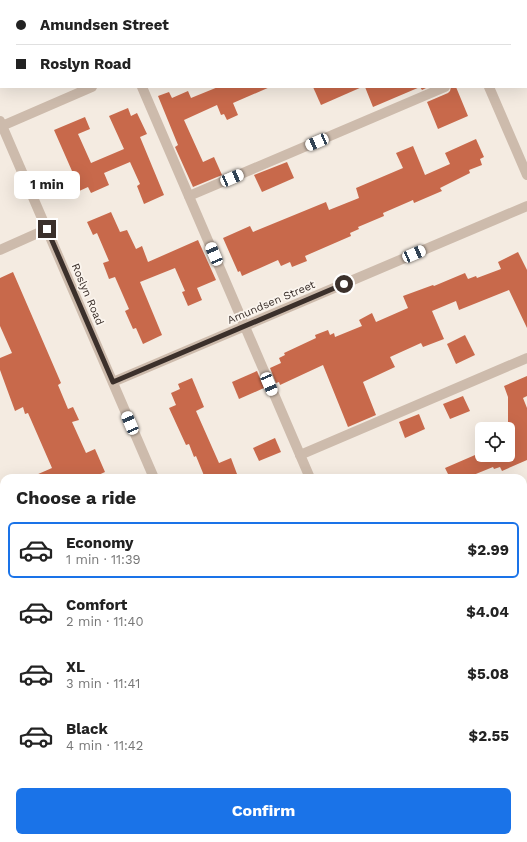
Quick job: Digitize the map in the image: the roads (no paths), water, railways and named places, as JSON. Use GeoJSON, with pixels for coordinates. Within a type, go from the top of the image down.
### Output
{"type":"FeatureCollection","features":[{"type":"Feature","properties":{"kind":"street"},"geometry":{"type":"LineString","coordinates":[[1,123],[89,88]]}},
{"type":"Feature","properties":{"kind":"street"},"geometry":{"type":"LineString","coordinates":[[142,88],[308,474]]}},
{"type":"Feature","properties":{"kind":"street"},"geometry":{"type":"LineString","coordinates":[[189,196],[443,88]]}},
{"type":"Feature","properties":{"kind":"street"},"geometry":{"type":"LineString","coordinates":[[489,88],[527,175]]}},
{"type":"Feature","properties":{"kind":"street","name":"Roslyn Road"},"geometry":{"type":"LineString","coordinates":[[1,123],[152,474]]}},
{"type":"Feature","properties":{"kind":"street","name":"Amundsen Street"},"geometry":{"type":"LineString","coordinates":[[113,382],[527,206]]}},
{"type":"Feature","properties":{"kind":"street"},"geometry":{"type":"LineString","coordinates":[[0,250],[47,229]]}},
{"type":"Feature","properties":{"kind":"street"},"geometry":{"type":"LineString","coordinates":[[300,455],[527,358]]}}]}
